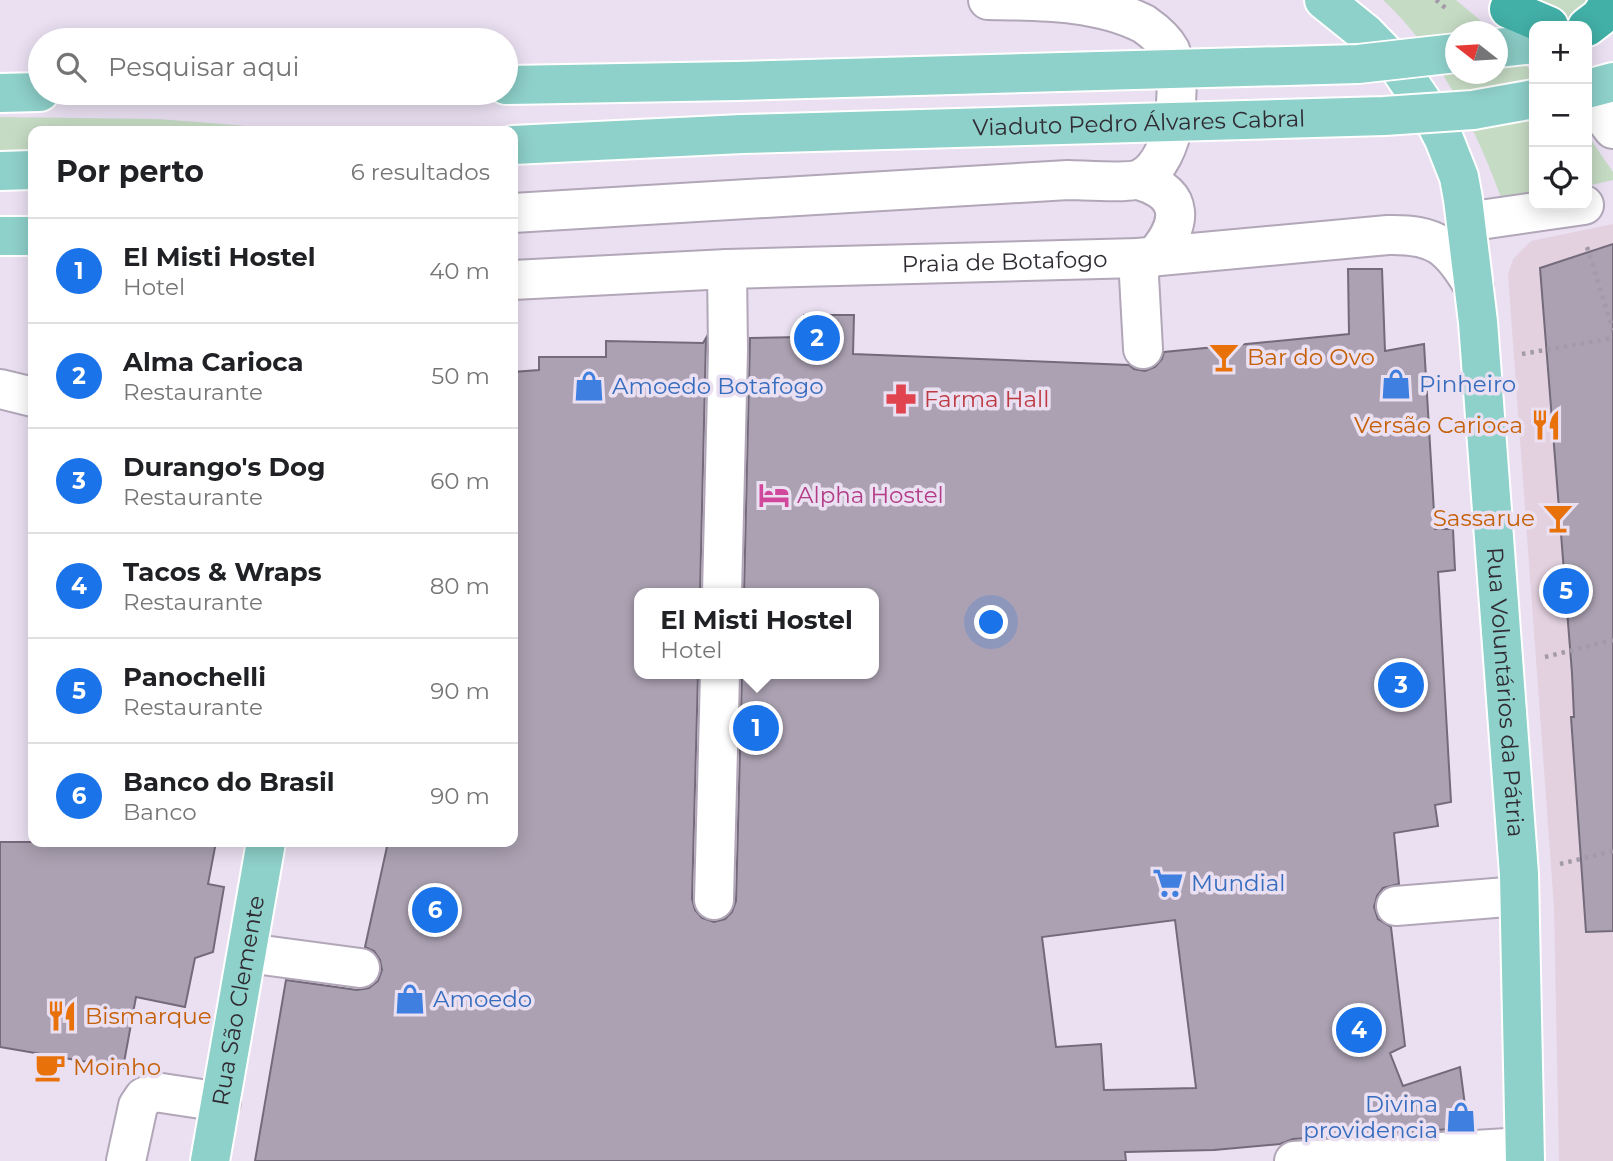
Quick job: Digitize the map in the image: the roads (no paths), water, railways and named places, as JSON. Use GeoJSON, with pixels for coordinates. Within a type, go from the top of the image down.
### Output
{"type":"FeatureCollection","features":[{"type":"Feature","properties":{"kind":"highway"},"geometry":{"type":"LineString","coordinates":[[1592,25],[1611,0]]}},
{"type":"Feature","properties":{"kind":"highway"},"geometry":{"type":"LineString","coordinates":[[1514,15],[1533,21]]}},
{"type":"Feature","properties":{"kind":"main road"},"geometry":{"type":"LineString","coordinates":[[1324,0],[1381,47],[1418,94],[1452,157],[1459,177],[1466,222]]}},
{"type":"Feature","properties":{"kind":"main road"},"geometry":{"type":"LineString","coordinates":[[1592,29],[1613,24]]}},
{"type":"Feature","properties":{"kind":"main road"},"geometry":{"type":"LineString","coordinates":[[1508,47],[1529,45]]}},
{"type":"Feature","properties":{"kind":"main road"},"geometry":{"type":"LineString","coordinates":[[518,85],[1358,64],[1445,54]]}},
{"type":"Feature","properties":{"kind":"main road"},"geometry":{"type":"LineString","coordinates":[[1592,88],[1613,82]]}},
{"type":"Feature","properties":{"kind":"main road"},"geometry":{"type":"LineString","coordinates":[[0,93],[28,92]]}},
{"type":"Feature","properties":{"kind":"main road","name":"Viaduto Pedro Álvares Cabral"},"geometry":{"type":"LineString","coordinates":[[518,145],[742,134],[1384,116],[1473,110],[1529,100]]}},
{"type":"Feature","properties":{"kind":"main road"},"geometry":{"type":"LineString","coordinates":[[0,172],[28,170]]}},
{"type":"Feature","properties":{"kind":"main road","name":"Rua Voluntários da Pátria"},"geometry":{"type":"LineString","coordinates":[[1466,222],[1474,287],[1519,885],[1525,1154]]}},
{"type":"Feature","properties":{"kind":"main road"},"geometry":{"type":"LineString","coordinates":[[0,236],[28,236]]}},
{"type":"Feature","properties":{"kind":"main road","name":"Rua São Clemente"},"geometry":{"type":"LineString","coordinates":[[210,1161],[266,847]]}},
{"type":"Feature","properties":{"kind":"street"},"geometry":{"type":"LineString","coordinates":[[988,0],[1093,4],[1119,11],[1162,38],[1170,51],[1175,71],[1175,114],[1170,134],[1154,171],[1139,180]]}},
{"type":"Feature","properties":{"kind":"street"},"geometry":{"type":"LineString","coordinates":[[1592,102],[1613,129]]}},
{"type":"Feature","properties":{"kind":"street"},"geometry":{"type":"LineString","coordinates":[[518,213],[1068,180],[1139,180],[1156,185],[1168,194],[1174,207],[1174,223],[1168,240],[1146,257],[1143,349]]}},
{"type":"Feature","properties":{"kind":"street"},"geometry":{"type":"LineString","coordinates":[[1592,203],[1613,200]]}},
{"type":"Feature","properties":{"kind":"street"},"geometry":{"type":"LineString","coordinates":[[1466,222],[1548,210]]}},
{"type":"Feature","properties":{"kind":"street","name":"Praia de Botafogo"},"geometry":{"type":"LineString","coordinates":[[518,278],[1146,257],[1388,234],[1414,234],[1445,248],[1460,264],[1474,287]]}},
{"type":"Feature","properties":{"kind":"street"},"geometry":{"type":"LineString","coordinates":[[722,588],[728,351],[727,269]]}},
{"type":"Feature","properties":{"kind":"street"},"geometry":{"type":"LineString","coordinates":[[0,389],[28,396]]}},
{"type":"Feature","properties":{"kind":"street"},"geometry":{"type":"LineString","coordinates":[[714,900],[720,679]]}},
{"type":"Feature","properties":{"kind":"street"},"geometry":{"type":"LineString","coordinates":[[1396,906],[1519,885]]}},
{"type":"Feature","properties":{"kind":"street"},"geometry":{"type":"LineString","coordinates":[[247,953],[360,968]]}},
{"type":"Feature","properties":{"kind":"street"},"geometry":{"type":"LineString","coordinates":[[126,1161],[138,1106],[144,1097],[155,1092],[221,1102]]}},
{"type":"Feature","properties":{"kind":"street"},"geometry":{"type":"LineString","coordinates":[[1294,1161],[1525,1154]]}},
{"type":"Feature","properties":{"kind":"place","name":"Alma Carioca"},"geometry":{"type":"Point","coordinates":[817,338]}},
{"type":"Feature","properties":{"kind":"place","name":"Bar do Ovo"},"geometry":{"type":"Point","coordinates":[1224,357]}},
{"type":"Feature","properties":{"kind":"place","name":"Pinheiro"},"geometry":{"type":"Point","coordinates":[1396,384]}},
{"type":"Feature","properties":{"kind":"place","name":"Amoedo Botafogo"},"geometry":{"type":"Point","coordinates":[589,386]}},
{"type":"Feature","properties":{"kind":"place","name":"Farma Hall"},"geometry":{"type":"Point","coordinates":[901,399]}},
{"type":"Feature","properties":{"kind":"place","name":"Versão Carioca"},"geometry":{"type":"Point","coordinates":[1546,425]}},
{"type":"Feature","properties":{"kind":"place","name":"Alpha Hostel"},"geometry":{"type":"Point","coordinates":[774,495]}},
{"type":"Feature","properties":{"kind":"place","name":"Sassarue"},"geometry":{"type":"Point","coordinates":[1558,518]}},
{"type":"Feature","properties":{"kind":"place","name":"Panochelli"},"geometry":{"type":"Point","coordinates":[1566,591]}},
{"type":"Feature","properties":{"kind":"place","name":"Durango's Dog"},"geometry":{"type":"Point","coordinates":[1401,685]}},
{"type":"Feature","properties":{"kind":"place","name":"El Misti Hostel"},"geometry":{"type":"Point","coordinates":[756,728]}},
{"type":"Feature","properties":{"kind":"place","name":"Mundial"},"geometry":{"type":"Point","coordinates":[1168,883]}},
{"type":"Feature","properties":{"kind":"place","name":"Banco do Brasil"},"geometry":{"type":"Point","coordinates":[435,910]}},
{"type":"Feature","properties":{"kind":"place","name":"Amoedo"},"geometry":{"type":"Point","coordinates":[410,999]}},
{"type":"Feature","properties":{"kind":"place","name":"Bismarque"},"geometry":{"type":"Point","coordinates":[62,1016]}},
{"type":"Feature","properties":{"kind":"place","name":"Tacos & Wraps"},"geometry":{"type":"Point","coordinates":[1359,1030]}},
{"type":"Feature","properties":{"kind":"place","name":"Moinho"},"geometry":{"type":"Point","coordinates":[50,1067]}},
{"type":"Feature","properties":{"kind":"place","name":"Divina providencia"},"geometry":{"type":"Point","coordinates":[1461,1117]}}]}
